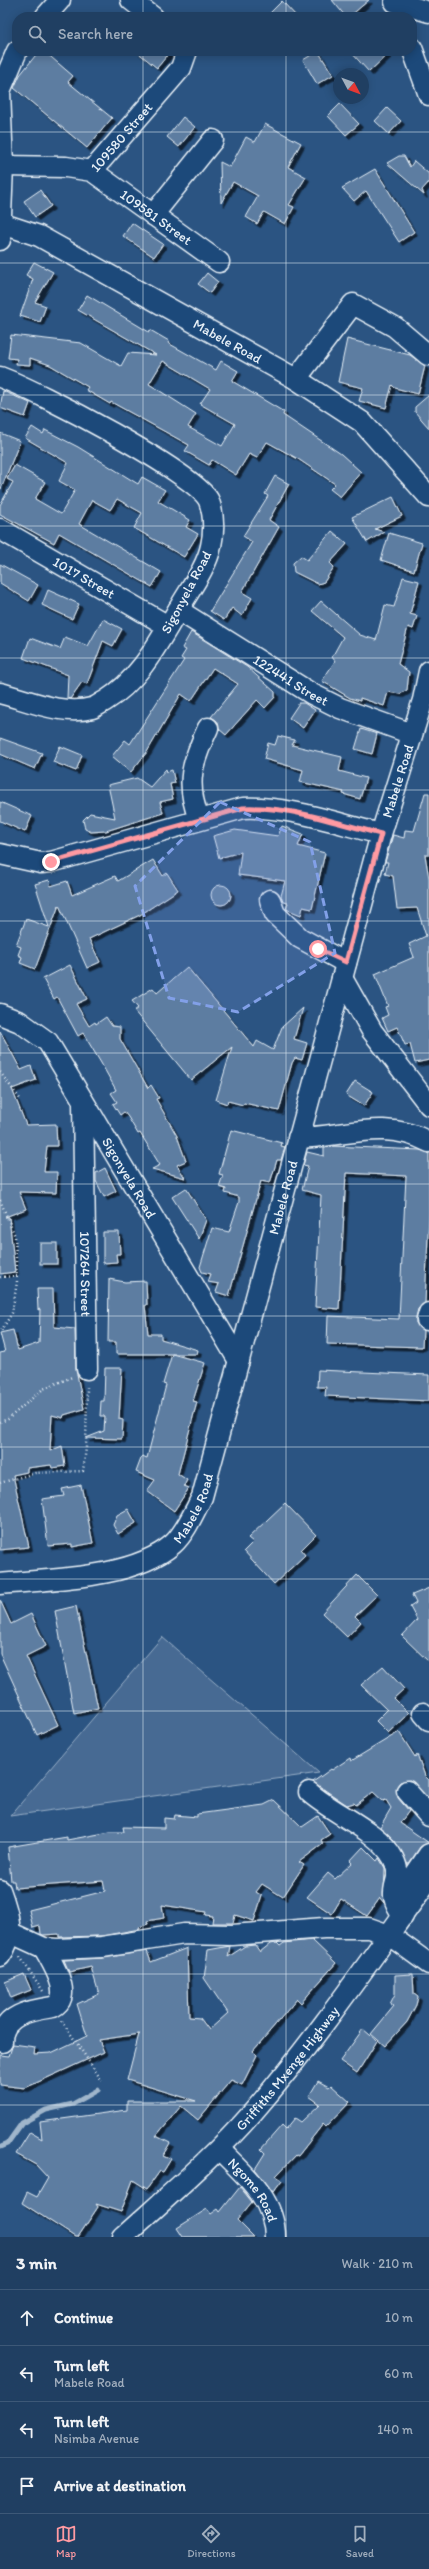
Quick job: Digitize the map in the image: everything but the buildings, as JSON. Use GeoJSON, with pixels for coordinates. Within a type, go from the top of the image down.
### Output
{"type":"FeatureCollection","features":[{"type":"Feature","properties":{"kind":"street"},"geometry":{"type":"LineString","coordinates":[[49,12],[60,0]]}},
{"type":"Feature","properties":{"kind":"street"},"geometry":{"type":"LineString","coordinates":[[131,0],[146,12]]}},
{"type":"Feature","properties":{"kind":"street"},"geometry":{"type":"LineString","coordinates":[[397,6],[429,12]]}},
{"type":"Feature","properties":{"kind":"street"},"geometry":{"type":"LineString","coordinates":[[0,228],[3,166],[0,91],[15,56]]}},
{"type":"Feature","properties":{"kind":"street","name":"109580 Street"},"geometry":{"type":"LineString","coordinates":[[3,166],[66,167],[92,171],[181,68],[186,56]]}},
{"type":"Feature","properties":{"kind":"street"},"geometry":{"type":"LineString","coordinates":[[415,56],[429,95]]}},
{"type":"Feature","properties":{"kind":"street"},"geometry":{"type":"LineString","coordinates":[[153,215],[214,140]]}},
{"type":"Feature","properties":{"kind":"street","name":"109581 Street"},"geometry":{"type":"LineString","coordinates":[[92,171],[220,262]]}},
{"type":"Feature","properties":{"kind":"street","name":"Mabele Road"},"geometry":{"type":"LineString","coordinates":[[0,228],[39,236],[296,379],[362,422],[429,497]]}},
{"type":"Feature","properties":{"kind":"street"},"geometry":{"type":"LineString","coordinates":[[296,379],[352,304],[395,328],[428,355]]}},
{"type":"Feature","properties":{"kind":"street","name":"Sigonyela Road"},"geometry":{"type":"LineString","coordinates":[[0,377],[38,392],[172,468],[199,488],[209,501],[214,526],[211,547],[156,649],[131,681],[117,694],[93,708],[72,710],[0,693]]}},
{"type":"Feature","properties":{"kind":"street","name":"1017 Street"},"geometry":{"type":"LineString","coordinates":[[0,529],[173,618]]}},
{"type":"Feature","properties":{"kind":"street","name":"122441 Street"},"geometry":{"type":"LineString","coordinates":[[173,618],[340,708],[412,734]]}},
{"type":"Feature","properties":{"kind":"street","name":"Mabele Road"},"geometry":{"type":"LineString","coordinates":[[0,1584],[119,1569],[151,1557],[173,1543],[185,1529],[202,1497],[381,834],[412,734],[429,671]]}},
{"type":"Feature","properties":{"kind":"street"},"geometry":{"type":"LineString","coordinates":[[199,819],[192,801],[191,773],[195,754],[208,728]]}},
{"type":"Feature","properties":{"kind":"street"},"geometry":{"type":"LineString","coordinates":[[0,854],[41,863],[51,862],[199,819],[243,808],[268,807],[381,834]]}},
{"type":"Feature","properties":{"kind":"street"},"geometry":{"type":"LineString","coordinates":[[270,900],[275,914],[300,938],[344,970],[372,1031],[429,1105]]}},
{"type":"Feature","properties":{"kind":"street","name":"Sigonyela Road"},"geometry":{"type":"LineString","coordinates":[[0,1014],[20,1022],[48,1042],[220,1333],[239,1361]]}},
{"type":"Feature","properties":{"kind":"street","name":"107264 Street"},"geometry":{"type":"LineString","coordinates":[[83,1100],[87,1369]]}},
{"type":"Feature","properties":{"kind":"street"},"geometry":{"type":"LineString","coordinates":[[298,1138],[328,1137],[356,1130],[379,1128],[417,1135],[429,1142]]}},
{"type":"Feature","properties":{"kind":"street"},"geometry":{"type":"LineString","coordinates":[[407,1791],[429,1816]]}},
{"type":"Feature","properties":{"kind":"street"},"geometry":{"type":"LineString","coordinates":[[309,1792],[322,1804],[365,1830],[388,1850],[398,1871],[394,1894],[399,1909]]}},
{"type":"Feature","properties":{"kind":"street"},"geometry":{"type":"LineString","coordinates":[[399,1909],[429,1854]]}},
{"type":"Feature","properties":{"kind":"street","name":"Griffiths Mxenge Highway"},"geometry":{"type":"LineString","coordinates":[[123,2237],[219,2149],[254,2111],[303,2050],[389,1935],[399,1909],[429,1879]]}},
{"type":"Feature","properties":{"kind":"street"},"geometry":{"type":"LineString","coordinates":[[0,1890],[9,1915],[9,1940],[0,1956]]}},
{"type":"Feature","properties":{"kind":"street"},"geometry":{"type":"LineString","coordinates":[[9,1932],[44,1948],[102,1947],[184,1934],[232,1934],[324,1928],[370,1928],[389,1935],[429,1964]]}},
{"type":"Feature","properties":{"kind":"street"},"geometry":{"type":"LineString","coordinates":[[2,2042],[5,2030],[17,2015],[53,2007],[62,1995],[61,1982],[44,1948]]}},
{"type":"Feature","properties":{"kind":"street","name":"Ngome Road"},"geometry":{"type":"LineString","coordinates":[[219,2149],[248,2178],[266,2200],[275,2222],[275,2237]]}},
{"type":"Feature","properties":{"kind":"path"},"geometry":{"type":"LineString","coordinates":[[0,1072],[20,1099]]}},
{"type":"Feature","properties":{"kind":"path"},"geometry":{"type":"LineString","coordinates":[[0,1200],[15,1236],[17,1276],[12,1313],[0,1333]]}},
{"type":"Feature","properties":{"kind":"path"},"geometry":{"type":"LineString","coordinates":[[0,1277],[17,1276]]}},
{"type":"Feature","properties":{"kind":"path"},"geometry":{"type":"LineString","coordinates":[[0,1422],[8,1419],[43,1389],[87,1369],[86,1448],[83,1471],[35,1473],[0,1483]]}},
{"type":"Feature","properties":{"kind":"highlighted area"},"geometry":{"type":"Polygon","coordinates":[[[220,802],[310,842],[335,953],[238,1012],[169,998],[135,886],[220,802]]]}},
{"type":"Feature","properties":{"kind":"shaded area"},"geometry":{"type":"Polygon","coordinates":[[[162,1637],[319,1773],[10,1816],[162,1637]]]}},
{"type":"Feature","properties":{"kind":"waterway"},"geometry":{"type":"LineString","coordinates":[[0,2147],[7,2144],[22,2123],[46,2110],[73,2104],[98,2090]]}},
{"type":"Feature","properties":{"kind":"route"},"geometry":{"type":"LineString","coordinates":[[51,862],[199,819],[243,808],[268,807],[286,810],[381,834],[346,962],[334,958],[318,949]]}}]}
